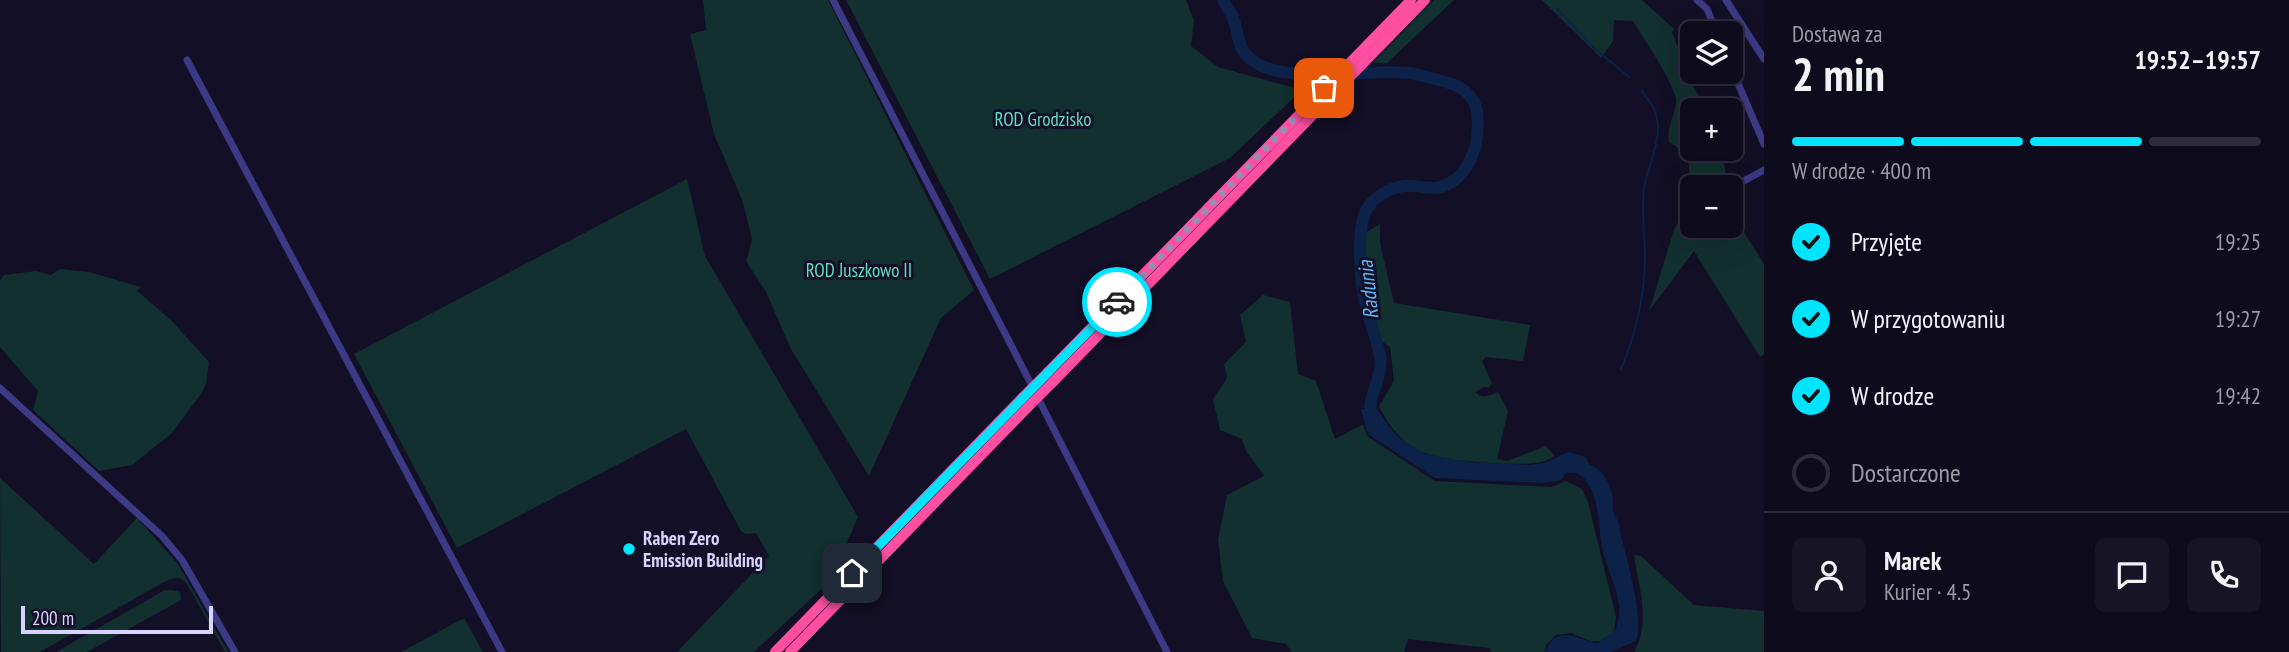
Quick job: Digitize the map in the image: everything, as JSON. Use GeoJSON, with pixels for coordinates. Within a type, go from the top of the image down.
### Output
{"type":"FeatureCollection","features":[{"type":"Feature","properties":{"kind":"highway"},"geometry":{"type":"LineString","coordinates":[[775,652],[1338,88],[1411,0]]}},
{"type":"Feature","properties":{"kind":"highway"},"geometry":{"type":"LineString","coordinates":[[1051,377],[1324,88],[1425,0]]}},
{"type":"Feature","properties":{"kind":"highway"},"geometry":{"type":"LineString","coordinates":[[790,652],[1026,402]]}},
{"type":"Feature","properties":{"kind":"street"},"geometry":{"type":"LineString","coordinates":[[833,0],[1030,382]]}},
{"type":"Feature","properties":{"kind":"street"},"geometry":{"type":"LineString","coordinates":[[1698,0],[1707,9],[1712,21]]}},
{"type":"Feature","properties":{"kind":"street"},"geometry":{"type":"LineString","coordinates":[[1726,0],[1764,59]]}},
{"type":"Feature","properties":{"kind":"street"},"geometry":{"type":"LineString","coordinates":[[187,60],[502,652]]}},
{"type":"Feature","properties":{"kind":"street"},"geometry":{"type":"LineString","coordinates":[[1738,84],[1764,145]]}},
{"type":"Feature","properties":{"kind":"street"},"geometry":{"type":"LineString","coordinates":[[1743,181],[1764,170]]}},
{"type":"Feature","properties":{"kind":"street"},"geometry":{"type":"LineString","coordinates":[[0,388],[162,536],[193,578],[235,652]]}},
{"type":"Feature","properties":{"kind":"street"},"geometry":{"type":"LineString","coordinates":[[1041,404],[1167,652]]}},
{"type":"Feature","properties":{"kind":"green space","name":"ROD Juszkowo II"},"geometry":{"type":"Polygon","coordinates":[[[703,0],[828,0],[974,290],[941,318],[869,476],[791,349],[766,292],[746,261],[752,240],[749,226],[742,200],[714,134],[690,34],[706,30],[703,0]]]}},
{"type":"Feature","properties":{"kind":"green space","name":"ROD Grodzisko"},"geometry":{"type":"Polygon","coordinates":[[[846,0],[1186,0],[1194,21],[1191,46],[1218,67],[1302,90],[1230,158],[990,279],[846,0]]]}},
{"type":"Feature","properties":{"kind":"green space"},"geometry":{"type":"Polygon","coordinates":[[[1434,0],[1454,0],[1387,63],[1373,63],[1434,0]]]}},
{"type":"Feature","properties":{"kind":"green space"},"geometry":{"type":"Polygon","coordinates":[[[1542,0],[1642,0],[1674,29],[1672,32],[1680,53],[1680,84],[1692,84],[1700,98],[1680,98],[1680,149],[1669,142],[1669,130],[1676,104],[1674,92],[1633,21],[1614,20],[1613,41],[1601,58],[1542,0]]]}},
{"type":"Feature","properties":{"kind":"green space"},"geometry":{"type":"Polygon","coordinates":[[[1688,161],[1723,161],[1725,175],[1690,175],[1688,161]]]}},
{"type":"Feature","properties":{"kind":"green space"},"geometry":{"type":"Polygon","coordinates":[[[687,179],[705,256],[858,517],[831,580],[754,652],[677,652],[769,556],[756,533],[746,534],[741,531],[686,429],[457,548],[354,354],[687,179]]]}},
{"type":"Feature","properties":{"kind":"green space"},"geometry":{"type":"Polygon","coordinates":[[[1680,218],[1680,238],[1743,238],[1743,231],[1764,264],[1764,354],[1760,357],[1694,251],[1649,311],[1680,218]]]}},
{"type":"Feature","properties":{"kind":"green space"},"geometry":{"type":"Polygon","coordinates":[[[1380,224],[1380,243],[1394,303],[1530,325],[1523,361],[1486,357],[1482,361],[1492,383],[1489,388],[1484,387],[1475,392],[1489,396],[1498,392],[1508,411],[1497,459],[1507,461],[1546,446],[1555,456],[1541,462],[1518,464],[1437,457],[1412,446],[1392,428],[1379,406],[1394,381],[1390,347],[1377,337],[1368,318],[1361,259],[1360,236],[1380,224]]]}},
{"type":"Feature","properties":{"kind":"green space"},"geometry":{"type":"Polygon","coordinates":[[[60,269],[89,272],[141,287],[137,291],[171,320],[209,362],[206,384],[201,394],[171,434],[132,465],[99,471],[33,410],[38,391],[0,347],[0,280],[4,275],[36,271],[51,275],[60,269]]]}},
{"type":"Feature","properties":{"kind":"green space"},"geometry":{"type":"Polygon","coordinates":[[[1263,295],[1290,302],[1298,374],[1316,381],[1335,439],[1363,424],[1367,436],[1435,481],[1551,487],[1566,481],[1582,489],[1588,502],[1616,617],[1614,632],[1600,641],[1590,641],[1571,633],[1556,635],[1547,644],[1544,652],[1492,652],[1489,648],[1408,639],[1404,652],[1292,652],[1286,644],[1252,638],[1223,581],[1218,540],[1227,495],[1264,476],[1246,451],[1242,439],[1220,430],[1213,399],[1227,378],[1224,364],[1246,342],[1240,315],[1263,295]]]}},
{"type":"Feature","properties":{"kind":"green space"},"geometry":{"type":"Polygon","coordinates":[[[0,478],[94,564],[137,518],[178,564],[228,652],[225,652],[187,584],[178,578],[166,581],[40,652],[1,652],[0,478]]]}},
{"type":"Feature","properties":{"kind":"green space"},"geometry":{"type":"Polygon","coordinates":[[[1634,555],[1641,556],[1694,605],[1764,611],[1764,652],[1634,652],[1639,641],[1643,617],[1634,555]]]}},
{"type":"Feature","properties":{"kind":"green space"},"geometry":{"type":"Polygon","coordinates":[[[165,590],[180,592],[181,600],[87,652],[56,652],[165,590]]]}},
{"type":"Feature","properties":{"kind":"green space"},"geometry":{"type":"Polygon","coordinates":[[[464,618],[483,652],[401,652],[464,618]]]}},
{"type":"Feature","properties":{"kind":"water"},"geometry":{"type":"Polygon","coordinates":[[[1361,409],[1377,410],[1398,437],[1426,454],[1470,462],[1530,465],[1544,463],[1568,452],[1586,457],[1589,464],[1606,478],[1611,489],[1613,510],[1619,525],[1636,604],[1636,641],[1611,652],[1545,652],[1555,638],[1562,635],[1598,643],[1615,631],[1618,621],[1619,605],[1602,547],[1595,499],[1581,476],[1566,473],[1561,480],[1543,483],[1435,478],[1371,436],[1361,409]]]}},
{"type":"Feature","properties":{"kind":"waterway","name":"Radunia"},"geometry":{"type":"LineString","coordinates":[[1223,0],[1232,16],[1243,51],[1266,68],[1305,74],[1415,74],[1457,86],[1466,92],[1476,107],[1476,144],[1471,159],[1457,178],[1436,188],[1404,186],[1387,191],[1372,202],[1363,220],[1360,244],[1362,285],[1380,357],[1379,374],[1370,406],[1374,422]]}},
{"type":"Feature","properties":{"kind":"waterway"},"geometry":{"type":"LineString","coordinates":[[1556,8],[1595,49],[1629,77]]}},
{"type":"Feature","properties":{"kind":"waterway"},"geometry":{"type":"LineString","coordinates":[[1621,369],[1631,344],[1641,300],[1645,272],[1644,188],[1658,128],[1655,111],[1642,91]]}},
{"type":"Feature","properties":{"kind":"way so far"},"geometry":{"type":"LineString","coordinates":[[1117,302],[1324,88]]}},
{"type":"Feature","properties":{"kind":"place","name":"Raben Zero Emission Building"},"geometry":{"type":"Point","coordinates":[629,549]}},
{"type":"Feature","properties":{"kind":"route"},"geometry":{"type":"LineString","coordinates":[[852,573],[1117,302]]}}]}
